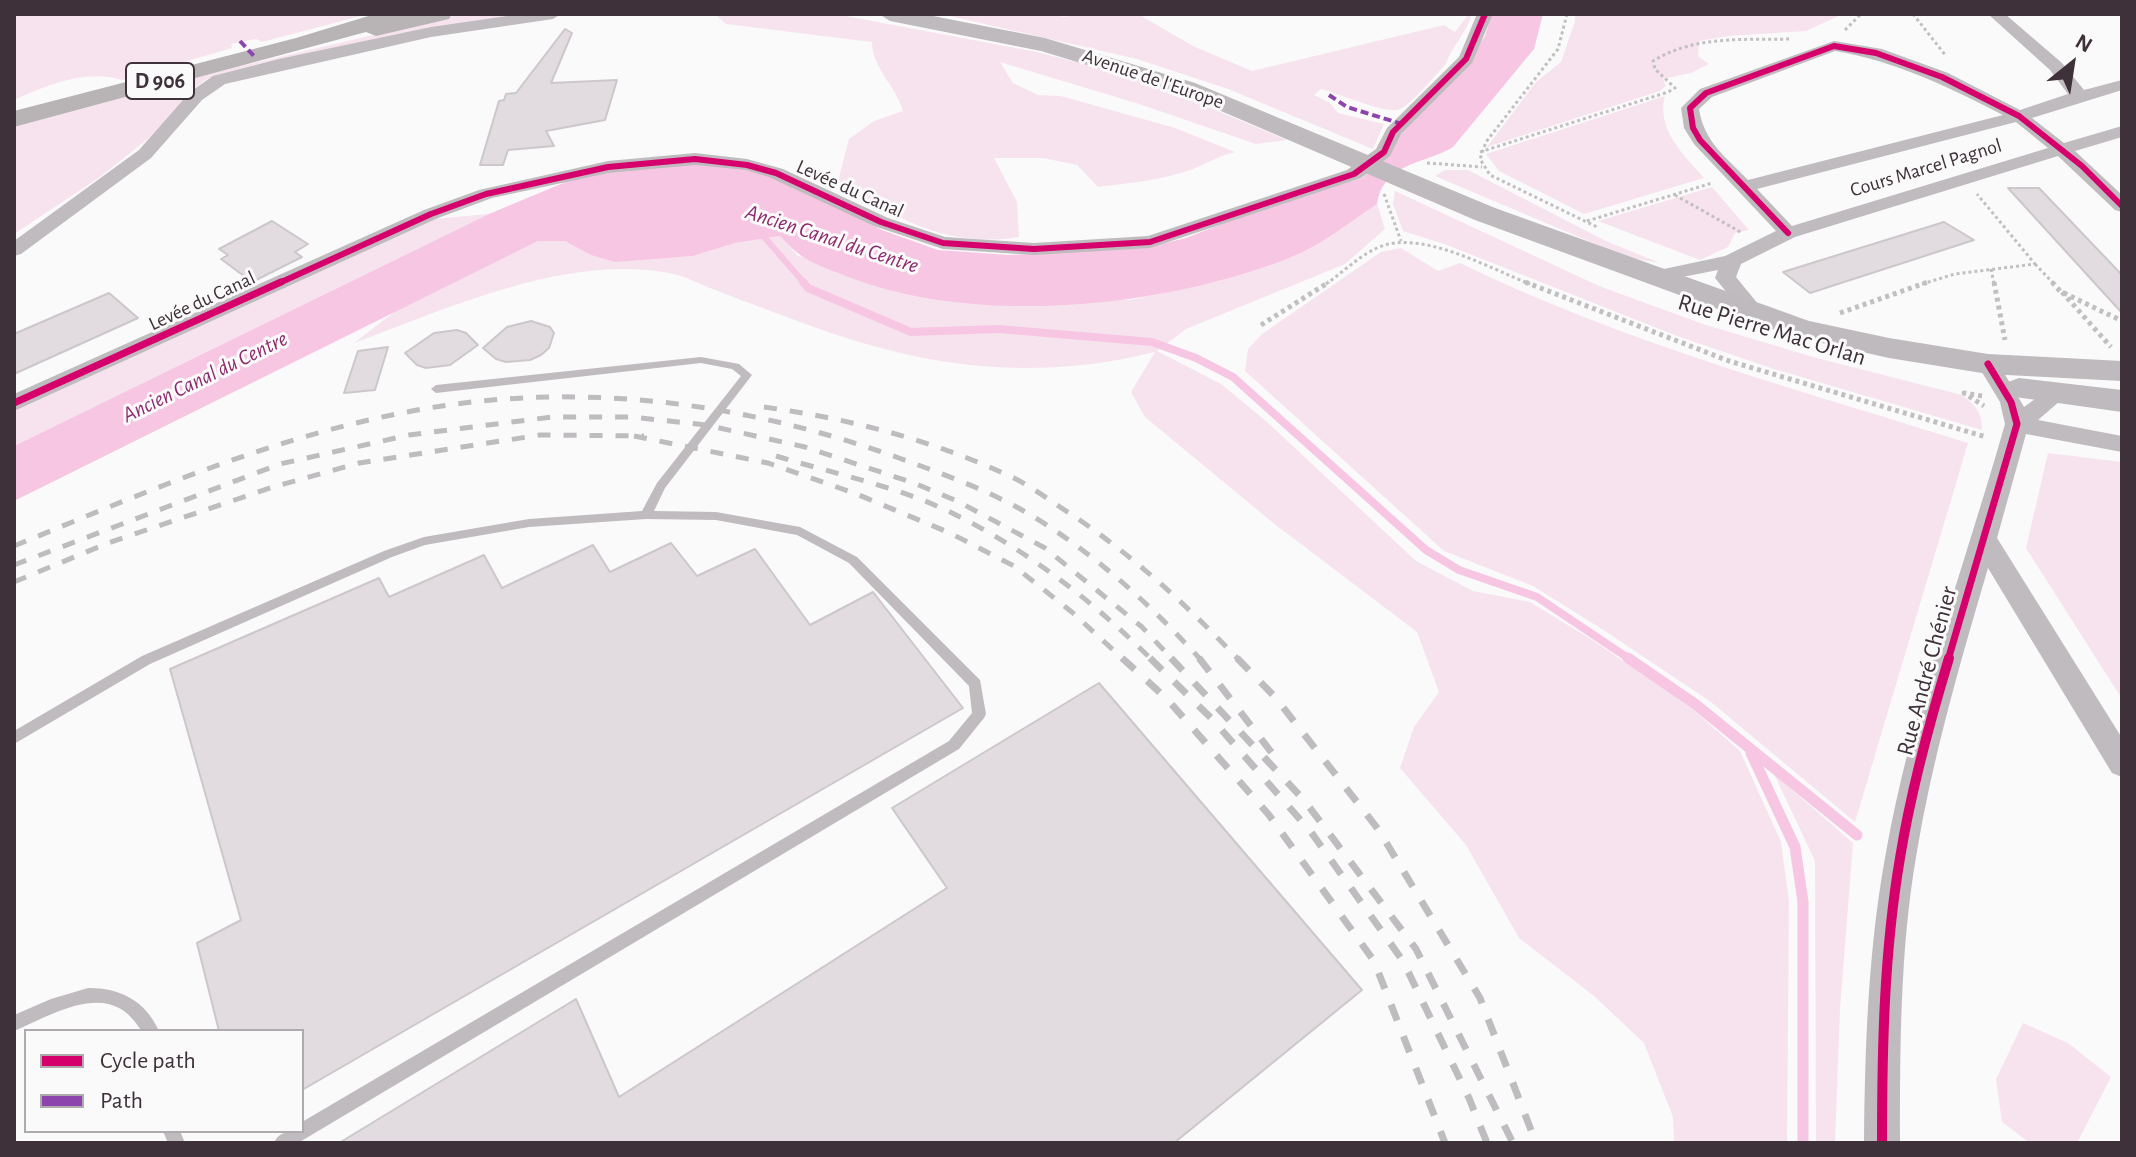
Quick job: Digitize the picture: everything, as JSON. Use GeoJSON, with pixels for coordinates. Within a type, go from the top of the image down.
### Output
{"type":"FeatureCollection","features":[{"type":"Feature","properties":{"kind":"main road","name":"D 906"},"geometry":{"type":"LineString","coordinates":[[14,119],[305,43],[401,14]]}},
{"type":"Feature","properties":{"kind":"main road","name":"D 906"},"geometry":{"type":"LineString","coordinates":[[305,43],[440,14]]}},
{"type":"Feature","properties":{"kind":"main road","name":"Avenue de l'Europe"},"geometry":{"type":"LineString","coordinates":[[890,14],[999,35],[1121,66],[1238,108],[1405,180]]}},
{"type":"Feature","properties":{"kind":"main road","name":"Rue Pierre Mac Orlan"},"geometry":{"type":"LineString","coordinates":[[1405,180],[1485,214],[1546,251],[1651,283],[1803,345],[1951,379],[2001,397],[2057,394],[2122,401]]}},
{"type":"Feature","properties":{"kind":"main road","name":"Rue Pierre Mac Orlan"},"geometry":{"type":"LineString","coordinates":[[1651,283],[1693,289],[1802,329],[1889,348],[2001,397],[2120,362]]}},
{"type":"Feature","properties":{"kind":"street"},"geometry":{"type":"LineString","coordinates":[[14,250],[145,154],[196,96],[219,80],[431,32],[553,14]]}},
{"type":"Feature","properties":{"kind":"street","name":"Levée du Canal"},"geometry":{"type":"LineString","coordinates":[[14,403],[431,214],[486,194],[608,167],[695,159],[747,165],[788,178],[881,222],[943,243],[1034,249],[1150,242],[1354,174],[1384,152],[1393,132],[1466,59],[1485,14]]}},
{"type":"Feature","properties":{"kind":"street"},"geometry":{"type":"LineString","coordinates":[[1996,14],[2075,85],[2078,97],[2122,85]]}},
{"type":"Feature","properties":{"kind":"street"},"geometry":{"type":"LineString","coordinates":[[1788,233],[1709,151],[1693,128],[1690,108],[1706,93],[1834,46],[1876,53],[1966,88],[2019,116],[2061,149],[2122,206]]}},
{"type":"Feature","properties":{"kind":"street","name":"Cours Marcel Pagnol"},"geometry":{"type":"LineString","coordinates":[[1740,184],[2019,116],[2078,97]]}},
{"type":"Feature","properties":{"kind":"street","name":"Cours Marcel Pagnol"},"geometry":{"type":"LineString","coordinates":[[1734,264],[1788,233],[2122,131]]}},
{"type":"Feature","properties":{"kind":"street"},"geometry":{"type":"LineString","coordinates":[[1651,283],[1734,264]]}},
{"type":"Feature","properties":{"kind":"street"},"geometry":{"type":"LineString","coordinates":[[1693,289],[1734,264]]}},
{"type":"Feature","properties":{"kind":"street"},"geometry":{"type":"LineString","coordinates":[[1734,264],[1752,310]]}},
{"type":"Feature","properties":{"kind":"street"},"geometry":{"type":"LineString","coordinates":[[2001,397],[2122,444]]}},
{"type":"Feature","properties":{"kind":"street","name":"Rue André Chénier"},"geometry":{"type":"LineString","coordinates":[[1882,1143],[1882,1039],[1891,928],[1901,857],[1924,754],[1984,539],[2001,397]]}},
{"type":"Feature","properties":{"kind":"street"},"geometry":{"type":"LineString","coordinates":[[1984,539],[2122,764]]}},
{"type":"Feature","properties":{"kind":"lane"},"geometry":{"type":"LineString","coordinates":[[436,389],[701,360],[735,366],[747,375],[661,486],[646,515]]}},
{"type":"Feature","properties":{"kind":"lane"},"geometry":{"type":"LineString","coordinates":[[14,738],[146,660],[412,545],[455,534],[529,523],[646,515],[716,516],[800,531],[853,560],[975,684],[979,714],[954,745],[304,1130]]}},
{"type":"Feature","properties":{"kind":"lane"},"geometry":{"type":"LineString","coordinates":[[14,1023],[62,1001],[94,993],[119,999],[136,1010],[150,1029]]}},
{"type":"Feature","properties":{"kind":"path"},"geometry":{"type":"LineString","coordinates":[[1567,14],[1558,49],[1480,152],[1482,167],[1490,175],[1599,228]]}},
{"type":"Feature","properties":{"kind":"path"},"geometry":{"type":"LineString","coordinates":[[1835,34],[1843,32],[1861,14]]}},
{"type":"Feature","properties":{"kind":"path"},"geometry":{"type":"LineString","coordinates":[[1913,14],[1966,88]]}},
{"type":"Feature","properties":{"kind":"path"},"geometry":{"type":"LineString","coordinates":[[1480,152],[1668,92],[1675,88],[1655,69],[1653,61],[1663,53],[1722,41],[1803,38]]}},
{"type":"Feature","properties":{"kind":"path"},"geometry":{"type":"LineString","coordinates":[[1964,179],[2120,362]]}},
{"type":"Feature","properties":{"kind":"path"},"geometry":{"type":"LineString","coordinates":[[1586,221],[1674,194],[1740,184]]}},
{"type":"Feature","properties":{"kind":"path"},"geometry":{"type":"LineString","coordinates":[[1674,194],[1745,235],[1735,246],[1734,264]]}},
{"type":"Feature","properties":{"kind":"path"},"geometry":{"type":"LineString","coordinates":[[1261,325],[1376,248],[1409,240],[1422,242],[1729,361],[2001,397]]}},
{"type":"Feature","properties":{"kind":"path"},"geometry":{"type":"LineString","coordinates":[[1802,329],[1892,293],[1955,274],[2035,264]]}},
{"type":"Feature","properties":{"kind":"path"},"geometry":{"type":"LineString","coordinates":[[1991,269],[2001,397]]}},
{"type":"Feature","properties":{"kind":"path"},"geometry":{"type":"LineString","coordinates":[[2060,291],[2122,321]]}},
{"type":"Feature","properties":{"kind":"path"},"geometry":{"type":"LineString","coordinates":[[2001,397],[1964,393],[2001,397]]}},
{"type":"Feature","properties":{"kind":"shaded area"},"geometry":{"type":"Polygon","coordinates":[[[14,14],[368,14],[262,42],[256,39],[231,44],[232,48],[122,80],[94,76],[67,80],[14,100],[14,14]]]}},
{"type":"Feature","properties":{"kind":"shaded area"},"geometry":{"type":"Polygon","coordinates":[[[463,14],[519,14],[400,34],[255,65],[207,79],[193,89],[150,137],[100,177],[14,234],[14,127],[237,67],[463,14]]]}},
{"type":"Feature","properties":{"kind":"shaded area"},"geometry":{"type":"Polygon","coordinates":[[[715,14],[835,14],[1037,52],[1096,67],[1182,96],[1287,140],[1256,144],[1139,104],[1000,62],[1013,83],[1038,95],[1061,96],[1175,128],[1235,152],[1170,176],[1098,187],[1077,165],[1043,158],[994,158],[1017,202],[1019,237],[993,240],[946,234],[902,219],[837,185],[849,139],[874,121],[903,111],[880,69],[872,42],[726,24],[715,14]]]}},
{"type":"Feature","properties":{"kind":"shaded area"},"geometry":{"type":"Polygon","coordinates":[[[941,14],[1051,14],[1064,17],[1078,14],[1138,14],[1193,46],[1252,71],[1444,25],[1455,32],[1468,15],[1471,17],[1446,64],[1400,109],[1384,109],[1321,89],[1314,95],[1330,103],[1338,113],[1384,124],[1373,149],[1228,89],[1137,59],[941,14]]]}},
{"type":"Feature","properties":{"kind":"shaded area"},"geometry":{"type":"Polygon","coordinates":[[[1575,14],[1843,14],[1806,31],[1699,41],[1698,56],[1709,64],[1691,73],[1663,79],[1666,86],[1660,91],[1487,147],[1536,82],[1561,62],[1575,14]]]}},
{"type":"Feature","properties":{"kind":"shaded area"},"geometry":{"type":"Polygon","coordinates":[[[1665,96],[1663,108],[1668,130],[1704,178],[1584,214],[1499,171],[1486,154],[1665,96]]]}},
{"type":"Feature","properties":{"kind":"shaded area"},"geometry":{"type":"Polygon","coordinates":[[[1445,170],[1468,170],[1606,241],[1660,263],[1626,257],[1435,176],[1445,170]]]}},
{"type":"Feature","properties":{"kind":"shaded area"},"geometry":{"type":"Polygon","coordinates":[[[1712,187],[1749,230],[1735,233],[1728,247],[1700,260],[1598,221],[1712,187]]]}},
{"type":"Feature","properties":{"kind":"shaded area"},"geometry":{"type":"Polygon","coordinates":[[[1395,191],[1599,286],[1703,324],[1813,357],[1962,395],[1977,410],[1982,430],[1774,369],[1677,336],[1447,245],[1403,231],[1393,204],[1395,191]]]}},
{"type":"Feature","properties":{"kind":"shaded area"},"geometry":{"type":"Polygon","coordinates":[[[1377,204],[1385,229],[1345,264],[1186,329],[1157,351],[1221,384],[1267,422],[1416,561],[1473,591],[1530,602],[1594,641],[1692,709],[1740,751],[1781,842],[1789,901],[1787,1143],[1674,1143],[1673,1117],[1644,1043],[1594,996],[1519,938],[1466,845],[1400,768],[1414,727],[1439,692],[1417,632],[1272,522],[1145,417],[1131,392],[1155,352],[1063,367],[975,366],[888,350],[681,276],[630,269],[590,271],[508,288],[354,343],[397,310],[538,241],[565,241],[658,258],[693,256],[735,243],[780,236],[798,256],[1130,300],[1219,281],[1291,257],[1377,204]]]}},
{"type":"Feature","properties":{"kind":"shaded area"},"geometry":{"type":"Polygon","coordinates":[[[489,214],[14,446],[14,410],[433,219],[489,214]]]}},
{"type":"Feature","properties":{"kind":"shaded area"},"geometry":{"type":"Polygon","coordinates":[[[1401,248],[1438,271],[1460,263],[1584,317],[1647,340],[1968,443],[1855,822],[1711,702],[1605,631],[1533,586],[1444,551],[1245,371],[1248,349],[1262,334],[1381,252],[1401,248]]]}},
{"type":"Feature","properties":{"kind":"shaded area"},"geometry":{"type":"Polygon","coordinates":[[[2048,453],[2122,462],[2122,699],[2026,548],[2048,453]]]}},
{"type":"Feature","properties":{"kind":"shaded area"},"geometry":{"type":"Polygon","coordinates":[[[1774,774],[1853,843],[1840,1009],[1835,1143],[1816,1143],[1815,861],[1774,774]]]}},
{"type":"Feature","properties":{"kind":"shaded area"},"geometry":{"type":"Polygon","coordinates":[[[2023,1023],[2068,1043],[2111,1077],[2077,1143],[2030,1143],[2002,1122],[1996,1079],[2023,1023]]]}},
{"type":"Feature","properties":{"kind":"water","name":"Ancien Canal du Centre"},"geometry":{"type":"Polygon","coordinates":[[[1492,14],[1543,14],[1534,49],[1453,147],[1396,172],[1381,190],[1377,204],[1323,240],[1289,258],[1239,275],[1127,299],[1068,305],[1009,306],[951,302],[897,292],[818,265],[795,251],[780,236],[735,243],[693,256],[615,262],[591,255],[565,241],[538,241],[14,501],[14,446],[489,214],[568,181],[623,169],[685,164],[752,169],[882,230],[938,250],[1009,255],[1144,248],[1186,238],[1262,208],[1362,178],[1387,156],[1399,136],[1466,65],[1485,36],[1492,14]]]}},
{"type":"Feature","properties":{"kind":"building"},"geometry":{"type":"Polygon","coordinates":[[[565,29],[572,33],[551,83],[617,80],[605,120],[546,131],[554,146],[508,150],[503,165],[480,165],[499,101],[504,100],[506,94],[516,93],[565,29]]]}},
{"type":"Feature","properties":{"kind":"building"},"geometry":{"type":"Polygon","coordinates":[[[2008,188],[2039,188],[2122,275],[2122,313],[2008,188]]]}},
{"type":"Feature","properties":{"kind":"building"},"geometry":{"type":"Polygon","coordinates":[[[272,221],[308,244],[295,252],[302,257],[252,282],[221,259],[228,255],[219,249],[272,221]]]}},
{"type":"Feature","properties":{"kind":"building"},"geometry":{"type":"Polygon","coordinates":[[[1944,222],[1974,240],[1810,293],[1783,272],[1944,222]]]}},
{"type":"Feature","properties":{"kind":"building"},"geometry":{"type":"Polygon","coordinates":[[[109,293],[138,318],[14,374],[14,334],[109,293]]]}},
{"type":"Feature","properties":{"kind":"building"},"geometry":{"type":"Polygon","coordinates":[[[531,321],[550,327],[554,333],[549,348],[541,355],[530,360],[506,362],[496,359],[483,348],[507,327],[531,321]]]}},
{"type":"Feature","properties":{"kind":"building"},"geometry":{"type":"Polygon","coordinates":[[[457,330],[466,333],[478,345],[450,365],[426,368],[417,365],[405,353],[434,333],[457,330]]]}},
{"type":"Feature","properties":{"kind":"building"},"geometry":{"type":"Polygon","coordinates":[[[388,347],[375,390],[344,393],[358,351],[388,347]]]}},
{"type":"Feature","properties":{"kind":"building"},"geometry":{"type":"Polygon","coordinates":[[[671,543],[697,576],[755,549],[810,625],[873,592],[963,708],[304,1089],[304,1029],[218,1029],[197,943],[241,920],[170,669],[379,578],[389,597],[484,555],[502,588],[593,545],[610,572],[671,543]]]}},
{"type":"Feature","properties":{"kind":"building"},"geometry":{"type":"Polygon","coordinates":[[[1099,683],[1362,990],[1174,1143],[339,1143],[576,999],[619,1097],[947,888],[892,808],[1099,683]]]}},
{"type":"Feature","properties":{"kind":"waterway","name":"Ancien Canal du Centre"},"geometry":{"type":"LineString","coordinates":[[759,231],[805,284]]}},
{"type":"Feature","properties":{"kind":"waterway"},"geometry":{"type":"LineString","coordinates":[[803,282],[808,288],[911,332],[999,329],[1152,342],[1196,358],[1233,377],[1426,550],[1459,570],[1537,597],[1631,660]]}},
{"type":"Feature","properties":{"kind":"waterway"},"geometry":{"type":"LineString","coordinates":[[1628,658],[1695,704],[1857,835]]}},
{"type":"Feature","properties":{"kind":"waterway"},"geometry":{"type":"LineString","coordinates":[[1751,753],[1795,847],[1803,902],[1803,1143]]}},
{"type":"Feature","properties":{"kind":"railway"},"geometry":{"type":"LineString","coordinates":[[14,546],[215,466],[317,433],[370,420],[483,401],[544,397],[664,402],[783,423],[841,439],[932,470],[998,497],[1053,529],[1099,563],[1141,599],[1201,660]]}},
{"type":"Feature","properties":{"kind":"railway"},"geometry":{"type":"LineString","coordinates":[[764,407],[891,433],[953,453],[1020,481],[1132,559],[1176,597],[1237,658]]}},
{"type":"Feature","properties":{"kind":"railway"},"geometry":{"type":"LineString","coordinates":[[14,565],[280,464],[409,435],[552,417],[631,417],[706,425],[805,447],[914,483],[957,501],[1045,548],[1142,627],[1173,660]]}},
{"type":"Feature","properties":{"kind":"railway"},"geometry":{"type":"LineString","coordinates":[[14,582],[108,543],[273,487],[359,463],[540,435],[644,436]]}},
{"type":"Feature","properties":{"kind":"railway"},"geometry":{"type":"LineString","coordinates":[[634,436],[768,463],[854,493],[950,533],[1014,566],[1073,613],[1124,660]]}},
{"type":"Feature","properties":{"kind":"railway"},"geometry":{"type":"LineString","coordinates":[[776,456],[913,496],[983,529],[1060,580],[1152,660]]}},
{"type":"Feature","properties":{"kind":"railway"},"geometry":{"type":"LineString","coordinates":[[1122,658],[1167,699],[1269,815],[1374,961],[1445,1143]]}},
{"type":"Feature","properties":{"kind":"railway"},"geometry":{"type":"LineString","coordinates":[[1150,658],[1212,719],[1311,832],[1403,961],[1469,1098],[1487,1143]]}},
{"type":"Feature","properties":{"kind":"railway"},"geometry":{"type":"LineString","coordinates":[[1171,658],[1304,800],[1416,949],[1513,1143]]}},
{"type":"Feature","properties":{"kind":"railway"},"geometry":{"type":"LineString","coordinates":[[1199,658],[1278,761]]}},
{"type":"Feature","properties":{"kind":"railway"},"geometry":{"type":"LineString","coordinates":[[1237,658],[1275,697],[1378,829],[1480,998],[1536,1143]]}},
{"type":"Feature","properties":{"kind":"marked path"},"geometry":{"type":"LineString","coordinates":[[240,41],[254,56]]}},
{"type":"Feature","properties":{"kind":"marked path"},"geometry":{"type":"LineString","coordinates":[[1329,95],[1347,107],[1402,124]]}},
{"type":"Feature","properties":{"kind":"cycle path"},"geometry":{"type":"LineString","coordinates":[[14,403],[431,214],[486,194],[608,167],[695,159],[747,165],[776,173],[881,222],[943,243],[1034,249],[1150,242],[1354,174],[1384,152],[1393,132],[1466,59],[1485,14]]}},
{"type":"Feature","properties":{"kind":"cycle path"},"geometry":{"type":"LineString","coordinates":[[1788,233],[1700,140],[1693,128],[1690,108],[1706,93],[1834,46],[1876,53],[1942,77],[2019,116],[2082,166],[2122,206]]}},
{"type":"Feature","properties":{"kind":"cycle path"},"geometry":{"type":"LineString","coordinates":[[1882,1143],[1885,1000],[1900,858],[1923,748],[2017,424],[2011,402],[1988,364]]}}]}
